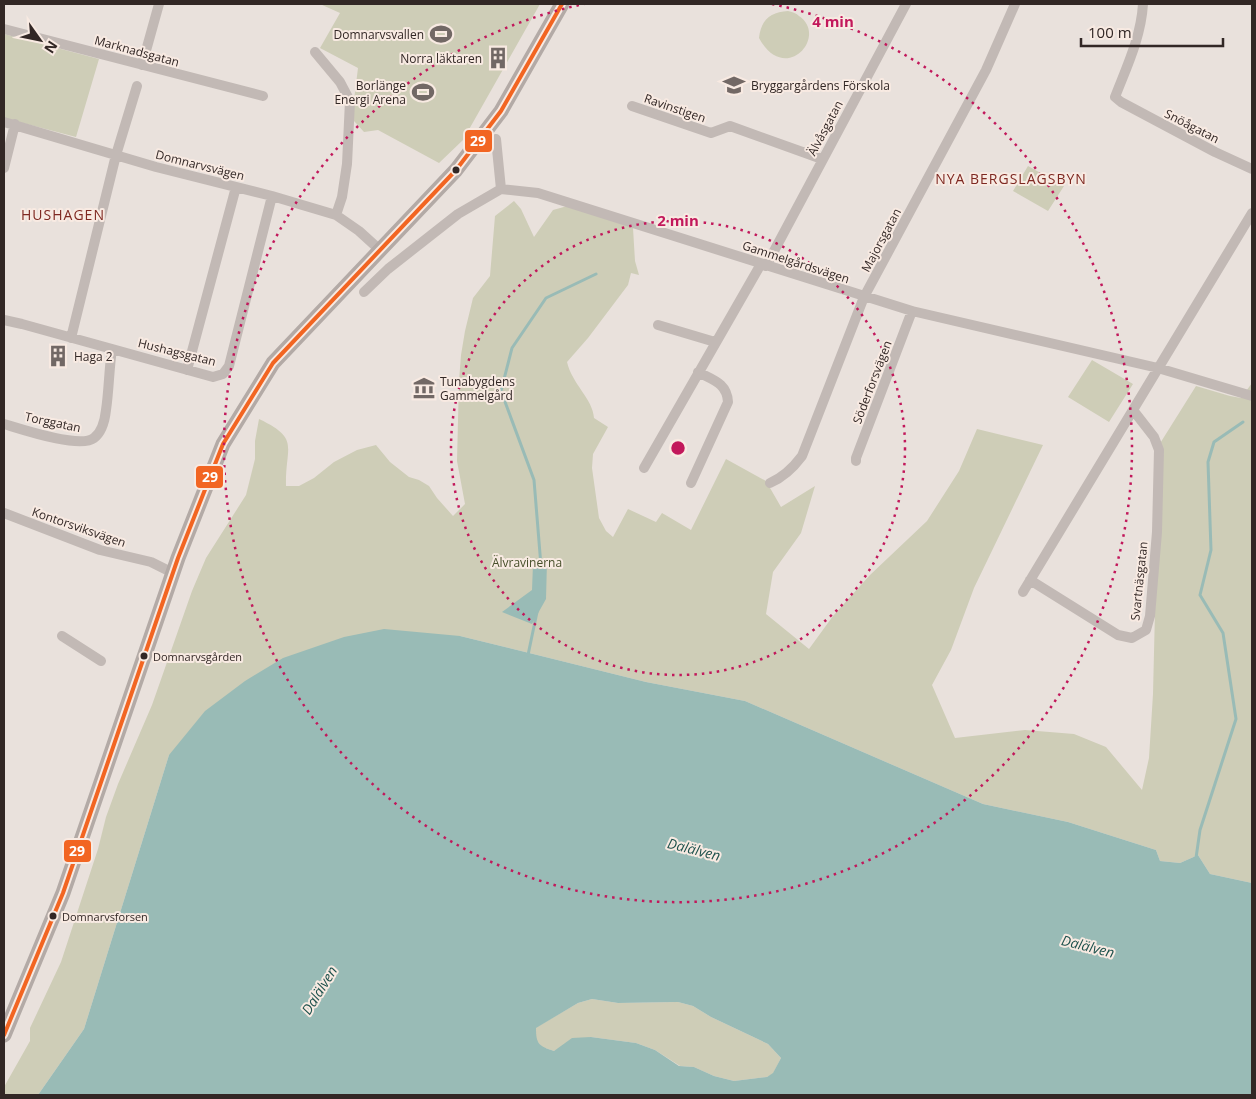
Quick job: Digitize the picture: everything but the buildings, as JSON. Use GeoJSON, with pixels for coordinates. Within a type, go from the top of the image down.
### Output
{"type":"FeatureCollection","features":[{"type":"Feature","properties":{"kind":"street"},"geometry":{"type":"LineString","coordinates":[[142,65],[159,4]]}},
{"type":"Feature","properties":{"kind":"street"},"geometry":{"type":"LineString","coordinates":[[4,1035],[63,894],[181,550],[223,444],[273,363],[456,170],[501,111],[562,4]]}},
{"type":"Feature","properties":{"kind":"street","name":"Älvåsgatan"},"geometry":{"type":"LineString","coordinates":[[644,468],[715,342],[763,265],[906,4]]}},
{"type":"Feature","properties":{"kind":"street","name":"Majorsgatan"},"geometry":{"type":"LineString","coordinates":[[770,483],[780,479],[792,469],[802,456],[864,297],[986,70],[1014,4]]}},
{"type":"Feature","properties":{"kind":"street","name":"Snöågatan"},"geometry":{"type":"LineString","coordinates":[[1143,4],[1136,44],[1115,97],[1215,152],[1252,169]]}},
{"type":"Feature","properties":{"kind":"street","name":"Marknadsgatan"},"geometry":{"type":"LineString","coordinates":[[4,29],[263,96]]}},
{"type":"Feature","properties":{"kind":"street"},"geometry":{"type":"LineString","coordinates":[[315,52],[340,82],[350,101],[346,172],[342,197],[336,215]]}},
{"type":"Feature","properties":{"kind":"street"},"geometry":{"type":"LineString","coordinates":[[71,338],[116,155],[137,86]]}},
{"type":"Feature","properties":{"kind":"street","name":"Ravinstigen"},"geometry":{"type":"LineString","coordinates":[[632,106],[711,133],[730,126],[822,159]]}},
{"type":"Feature","properties":{"kind":"street","name":"Domnarvsvägen"},"geometry":{"type":"LineString","coordinates":[[4,122],[116,155],[336,215],[359,231],[381,251]]}},
{"type":"Feature","properties":{"kind":"street"},"geometry":{"type":"LineString","coordinates":[[4,168],[14,124]]}},
{"type":"Feature","properties":{"kind":"street"},"geometry":{"type":"LineString","coordinates":[[364,292],[388,269],[458,214],[501,189],[496,139]]}},
{"type":"Feature","properties":{"kind":"street"},"geometry":{"type":"LineString","coordinates":[[187,370],[236,187]]}},
{"type":"Feature","properties":{"kind":"street","name":"Gammelgårdsvägen"},"geometry":{"type":"LineString","coordinates":[[501,189],[538,193],[912,311],[1158,368],[1252,396]]}},
{"type":"Feature","properties":{"kind":"street","name":"Hushagsgatan"},"geometry":{"type":"LineString","coordinates":[[4,320],[213,377],[224,374],[229,366],[272,196]]}},
{"type":"Feature","properties":{"kind":"street"},"geometry":{"type":"LineString","coordinates":[[1023,592],[1252,214]]}},
{"type":"Feature","properties":{"kind":"street","name":"Söderforsvägen"},"geometry":{"type":"LineString","coordinates":[[856,461],[912,311]]}},
{"type":"Feature","properties":{"kind":"street"},"geometry":{"type":"LineString","coordinates":[[658,325],[715,342]]}},
{"type":"Feature","properties":{"kind":"street","name":"Torggatan"},"geometry":{"type":"LineString","coordinates":[[4,424],[64,440],[82,442],[94,438],[102,428],[106,413],[109,389],[108,372],[112,349]]}},
{"type":"Feature","properties":{"kind":"street"},"geometry":{"type":"LineString","coordinates":[[691,482],[728,402],[727,393],[722,385],[698,372]]}},
{"type":"Feature","properties":{"kind":"street","name":"Svartnäsgatan"},"geometry":{"type":"LineString","coordinates":[[1030,580],[1118,635],[1132,638],[1146,630],[1150,616],[1157,532],[1158,450],[1154,438],[1133,410]]}},
{"type":"Feature","properties":{"kind":"street","name":"Kontorsviksvägen"},"geometry":{"type":"LineString","coordinates":[[4,513],[100,550],[151,562],[173,573]]}},
{"type":"Feature","properties":{"kind":"street"},"geometry":{"type":"LineString","coordinates":[[62,636],[101,661]]}},
{"type":"Feature","properties":{"kind":"green space","name":"Borlänge Energi Arena"},"geometry":{"type":"Polygon","coordinates":[[[320,4],[540,4],[463,140],[439,163],[378,130],[364,132],[354,121],[352,116],[358,68],[320,48],[340,13],[320,4]]]}},
{"type":"Feature","properties":{"kind":"green space"},"geometry":{"type":"Polygon","coordinates":[[[788,11],[798,15],[807,25],[809,35],[806,44],[800,52],[791,57],[780,58],[769,52],[759,38],[760,31],[765,21],[772,15],[788,11]]]}},
{"type":"Feature","properties":{"kind":"green space"},"geometry":{"type":"Polygon","coordinates":[[[4,34],[99,59],[76,137],[4,118],[4,34]]]}},
{"type":"Feature","properties":{"kind":"green space"},"geometry":{"type":"Polygon","coordinates":[[[1028,166],[1064,186],[1048,211],[1013,191],[1028,166]]]}},
{"type":"Feature","properties":{"kind":"green space","name":"Älvravinerna"},"geometry":{"type":"Polygon","coordinates":[[[514,201],[521,209],[534,237],[553,210],[571,205],[633,228],[635,261],[639,275],[631,273],[628,285],[588,338],[567,362],[573,377],[590,404],[594,418],[608,427],[593,454],[592,468],[599,518],[606,531],[613,537],[628,509],[656,522],[662,513],[691,530],[726,459],[766,481],[781,507],[815,486],[801,533],[773,572],[766,614],[809,649],[833,616],[870,575],[927,521],[959,471],[977,429],[1043,445],[974,588],[951,650],[932,685],[955,738],[1025,730],[1074,734],[1106,747],[1142,790],[1149,758],[1153,694],[1159,445],[1196,386],[1241,398],[1252,383],[1252,883],[1210,874],[1198,855],[1180,863],[1160,861],[1156,850],[1068,822],[983,804],[745,701],[646,682],[460,636],[169,755],[84,1029],[38,1095],[4,1095],[4,1087],[30,1041],[30,1028],[61,962],[98,849],[106,817],[152,705],[192,591],[206,558],[246,495],[255,459],[255,441],[259,419],[281,432],[286,438],[288,452],[286,486],[299,486],[314,478],[334,462],[357,450],[376,445],[390,462],[409,477],[429,486],[453,516],[465,504],[457,461],[459,381],[465,331],[473,298],[490,276],[495,216],[514,201]]]}},
{"type":"Feature","properties":{"kind":"green space"},"geometry":{"type":"Polygon","coordinates":[[[1092,360],[1133,384],[1109,422],[1068,397],[1092,360]]]}},
{"type":"Feature","properties":{"kind":"green space"},"geometry":{"type":"Polygon","coordinates":[[[592,999],[618,1003],[678,1002],[693,1006],[711,1017],[768,1044],[781,1058],[773,1074],[767,1077],[734,1081],[714,1076],[694,1067],[680,1066],[655,1050],[636,1043],[591,1037],[554,1051],[542,1047],[536,1040],[535,1028],[578,1003],[592,999]]]}},
{"type":"Feature","properties":{"kind":"water"},"geometry":{"type":"Polygon","coordinates":[[[547,561],[546,599],[532,624],[502,612],[532,590],[533,564],[547,561]]]}},
{"type":"Feature","properties":{"kind":"water","name":"Dalälven"},"geometry":{"type":"Polygon","coordinates":[[[384,629],[460,636],[646,682],[745,701],[983,804],[1068,822],[1156,850],[1160,861],[1180,863],[1198,855],[1210,874],[1252,883],[1252,1095],[38,1095],[84,1029],[169,755],[205,711],[245,681],[283,658],[344,637],[384,629]],[[592,999],[578,1003],[536,1028],[539,1044],[554,1051],[572,1038],[591,1037],[636,1043],[655,1050],[679,1066],[694,1067],[714,1076],[734,1081],[767,1077],[773,1073],[781,1058],[768,1044],[711,1017],[693,1006],[678,1002],[618,1003],[592,999]]]}},
{"type":"Feature","properties":{"kind":"waterway"},"geometry":{"type":"LineString","coordinates":[[541,566],[534,480],[501,391],[512,348],[546,298],[596,274]]}},
{"type":"Feature","properties":{"kind":"waterway"},"geometry":{"type":"LineString","coordinates":[[1196,858],[1200,830],[1236,719],[1223,633],[1200,595],[1211,550],[1208,462],[1214,442],[1243,422]]}},
{"type":"Feature","properties":{"kind":"waterway"},"geometry":{"type":"LineString","coordinates":[[528,655],[537,612]]}},
{"type":"Feature","properties":{"kind":"transit line","name":"29"},"geometry":{"type":"LineString","coordinates":[[4,1035],[63,893],[178,558],[223,444],[273,363],[456,170],[501,111],[562,4]]}},
{"type":"Feature","properties":{"kind":"place","name":"Domnarvsvallen"},"geometry":{"type":"Point","coordinates":[441,34]}},
{"type":"Feature","properties":{"kind":"place","name":"Norra läktaren"},"geometry":{"type":"Point","coordinates":[498,58]}},
{"type":"Feature","properties":{"kind":"place","name":"Bryggargårdens Förskola"},"geometry":{"type":"Point","coordinates":[734,85]}},
{"type":"Feature","properties":{"kind":"place","name":"Borlänge Energi Arena"},"geometry":{"type":"Point","coordinates":[423,92]}},
{"type":"Feature","properties":{"kind":"place","name":"Haga 2"},"geometry":{"type":"Point","coordinates":[58,356]}},
{"type":"Feature","properties":{"kind":"place","name":"Tunabygdens Gammelgård"},"geometry":{"type":"Point","coordinates":[424,388]}},
{"type":"Feature","properties":{"kind":"place","name":"Domnarvsgården"},"geometry":{"type":"Point","coordinates":[144,656]}},
{"type":"Feature","properties":{"kind":"place","name":"Domnarvsforsen"},"geometry":{"type":"Point","coordinates":[53,916]}},
{"type":"Feature","properties":{"kind":"district","name":"NYA BERGSLAGSBYN"},"geometry":{"type":"Point","coordinates":[1011,178]}},
{"type":"Feature","properties":{"kind":"district","name":"HUSHAGEN"},"geometry":{"type":"Point","coordinates":[63,214]}}]}
